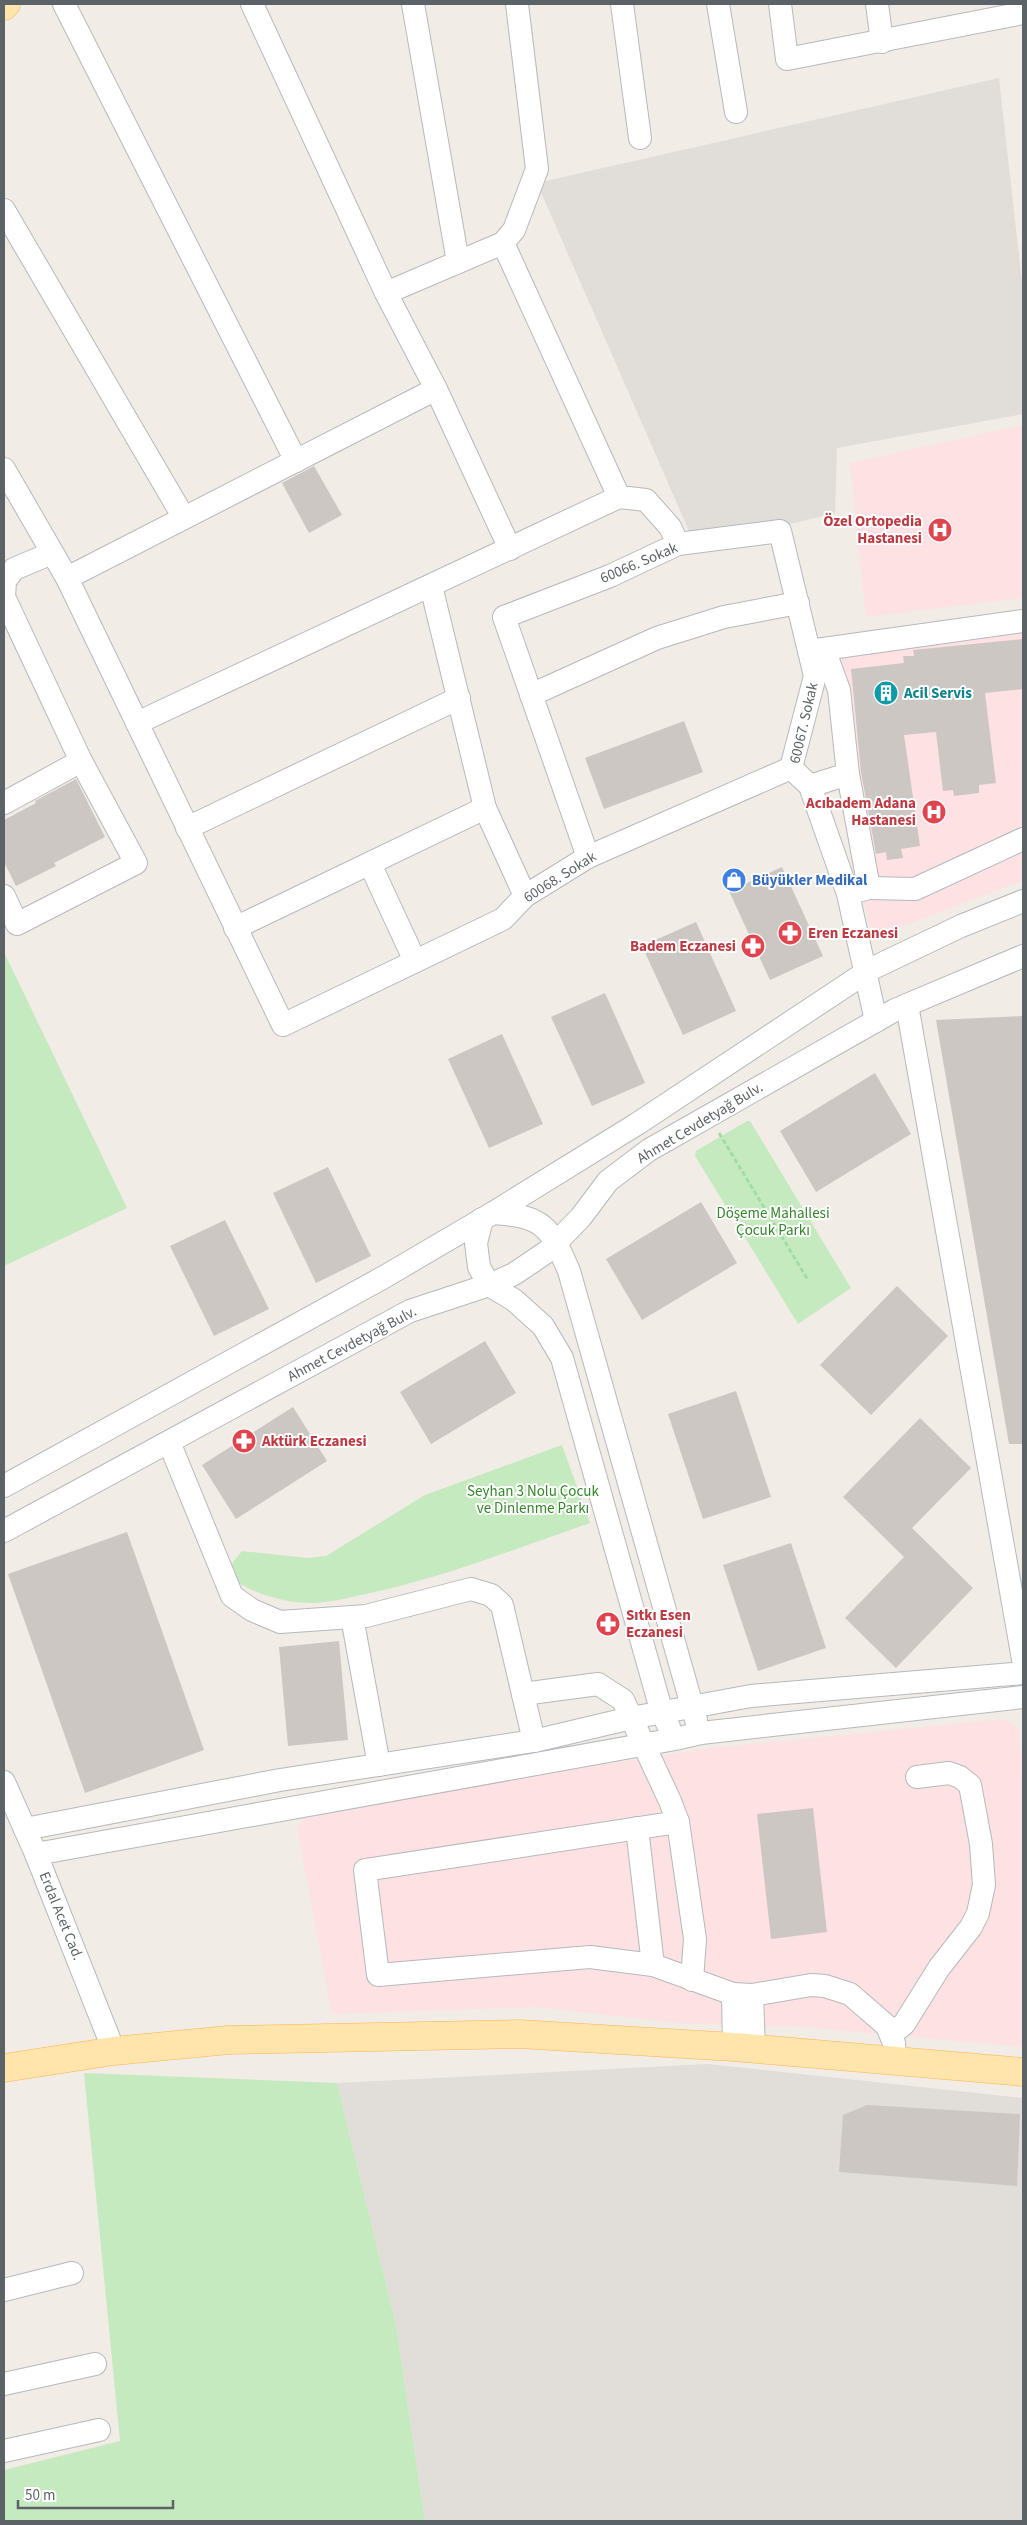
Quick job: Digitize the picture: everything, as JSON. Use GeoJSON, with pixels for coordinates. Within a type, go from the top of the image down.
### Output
{"type":"FeatureCollection","features":[{"type":"Feature","properties":{"kind":"main road"},"geometry":{"type":"LineString","coordinates":[[4,2068],[114,2051],[228,2040],[430,2034],[519,2034],[744,2048],[1023,2072]]}},
{"type":"Feature","properties":{"kind":"street"},"geometry":{"type":"LineString","coordinates":[[64,4],[296,461]]}},
{"type":"Feature","properties":{"kind":"street"},"geometry":{"type":"LineString","coordinates":[[252,4],[386,293],[436,390],[510,548]]}},
{"type":"Feature","properties":{"kind":"street"},"geometry":{"type":"LineString","coordinates":[[413,4],[458,262]]}},
{"type":"Feature","properties":{"kind":"street"},"geometry":{"type":"LineString","coordinates":[[386,293],[503,243],[514,230],[537,169],[517,4]]}},
{"type":"Feature","properties":{"kind":"street"},"geometry":{"type":"LineString","coordinates":[[622,4],[640,138]]}},
{"type":"Feature","properties":{"kind":"street"},"geometry":{"type":"LineString","coordinates":[[718,4],[736,112]]}},
{"type":"Feature","properties":{"kind":"street"},"geometry":{"type":"LineString","coordinates":[[780,4],[786,59],[882,42],[1023,13]]}},
{"type":"Feature","properties":{"kind":"street"},"geometry":{"type":"LineString","coordinates":[[877,4],[882,42]]}},
{"type":"Feature","properties":{"kind":"street"},"geometry":{"type":"LineString","coordinates":[[4,210],[184,518]]}},
{"type":"Feature","properties":{"kind":"street"},"geometry":{"type":"LineString","coordinates":[[503,243],[619,497]]}},
{"type":"Feature","properties":{"kind":"street"},"geometry":{"type":"LineString","coordinates":[[66,578],[436,390]]}},
{"type":"Feature","properties":{"kind":"street"},"geometry":{"type":"LineString","coordinates":[[4,469],[66,578],[236,928],[485,808]]}},
{"type":"Feature","properties":{"kind":"street"},"geometry":{"type":"LineString","coordinates":[[137,723],[619,497],[646,500],[670,527],[678,544]]}},
{"type":"Feature","properties":{"kind":"street","name":"60066. Sokak"},"geometry":{"type":"LineString","coordinates":[[531,696],[504,617],[610,576],[678,544],[780,531]]}},
{"type":"Feature","properties":{"kind":"street","name":"60067. Sokak"},"geometry":{"type":"LineString","coordinates":[[780,531],[798,603],[816,650],[815,676],[791,768],[810,786],[858,891],[866,973],[876,1021]]}},
{"type":"Feature","properties":{"kind":"street"},"geometry":{"type":"LineString","coordinates":[[4,896],[17,924],[136,863],[81,761],[4,597],[5,581],[14,569],[52,552]]}},
{"type":"Feature","properties":{"kind":"street"},"geometry":{"type":"LineString","coordinates":[[431,586],[485,808],[525,896]]}},
{"type":"Feature","properties":{"kind":"street"},"geometry":{"type":"LineString","coordinates":[[588,856],[531,696],[657,638],[724,618],[798,603]]}},
{"type":"Feature","properties":{"kind":"street"},"geometry":{"type":"LineString","coordinates":[[1023,622],[816,650],[839,690],[858,891],[915,889],[1023,839]]}},
{"type":"Feature","properties":{"kind":"street"},"geometry":{"type":"LineString","coordinates":[[187,828],[459,698]]}},
{"type":"Feature","properties":{"kind":"street"},"geometry":{"type":"LineString","coordinates":[[4,803],[81,761]]}},
{"type":"Feature","properties":{"kind":"street","name":"60068. Sokak"},"geometry":{"type":"LineString","coordinates":[[236,928],[283,1025],[503,919],[525,896],[588,856],[791,768]]}},
{"type":"Feature","properties":{"kind":"street"},"geometry":{"type":"LineString","coordinates":[[810,786],[848,774]]}},
{"type":"Feature","properties":{"kind":"street"},"geometry":{"type":"LineString","coordinates":[[370,864],[415,961]]}},
{"type":"Feature","properties":{"kind":"street","name":"Ahmet Cevdetyağ Bulv."},"geometry":{"type":"LineString","coordinates":[[4,1486],[384,1277],[488,1216],[637,1124],[866,973],[961,926],[1023,901]]}},
{"type":"Feature","properties":{"kind":"street","name":"Ahmet Cevdetyağ Bulv."},"geometry":{"type":"LineString","coordinates":[[4,1531],[410,1311],[488,1285],[514,1274],[557,1243],[581,1217],[608,1181],[649,1150],[876,1021],[907,1005],[1023,956]]}},
{"type":"Feature","properties":{"kind":"street"},"geometry":{"type":"LineString","coordinates":[[907,1005],[1023,1659]]}},
{"type":"Feature","properties":{"kind":"street"},"geometry":{"type":"LineString","coordinates":[[675,1740],[662,1713],[562,1358],[543,1326],[514,1300],[488,1285],[479,1267],[476,1243],[488,1216],[520,1215],[543,1225],[557,1243],[569,1271],[691,1707],[701,1733]]}},
{"type":"Feature","properties":{"kind":"street"},"geometry":{"type":"LineString","coordinates":[[169,1442],[232,1596],[252,1610],[280,1622],[366,1616],[471,1589],[491,1595],[502,1605],[534,1742]]}},
{"type":"Feature","properties":{"kind":"street"},"geometry":{"type":"LineString","coordinates":[[352,1617],[379,1765]]}},
{"type":"Feature","properties":{"kind":"street"},"geometry":{"type":"LineString","coordinates":[[25,1829],[280,1780],[534,1742],[631,1718],[751,1696],[1023,1672]]}},
{"type":"Feature","properties":{"kind":"street"},"geometry":{"type":"LineString","coordinates":[[523,1694],[598,1684],[623,1700],[678,1822],[695,1939],[692,1980]]}},
{"type":"Feature","properties":{"kind":"street"},"geometry":{"type":"LineString","coordinates":[[36,1854],[643,1744],[675,1740],[701,1733],[1023,1697]]}},
{"type":"Feature","properties":{"kind":"street"},"geometry":{"type":"LineString","coordinates":[[891,2034],[904,2024],[939,1968],[971,1927],[978,1913],[984,1885],[981,1844],[970,1785],[960,1776],[949,1773],[917,1777]]}},
{"type":"Feature","properties":{"kind":"street","name":"Erdal Acet Cad."},"geometry":{"type":"LineString","coordinates":[[4,1782],[36,1854],[114,2051]]}},
{"type":"Feature","properties":{"kind":"street"},"geometry":{"type":"LineString","coordinates":[[678,1822],[365,1870],[378,1975],[590,1957],[653,1965],[692,1980],[742,1995],[812,1985],[838,1989],[860,2001],[887,2026],[891,2034],[894,2061]]}},
{"type":"Feature","properties":{"kind":"street"},"geometry":{"type":"LineString","coordinates":[[637,1828],[653,1965]]}},
{"type":"Feature","properties":{"kind":"street"},"geometry":{"type":"LineString","coordinates":[[742,1995],[744,2048]]}},
{"type":"Feature","properties":{"kind":"street"},"geometry":{"type":"LineString","coordinates":[[4,2290],[72,2273]]}},
{"type":"Feature","properties":{"kind":"street"},"geometry":{"type":"LineString","coordinates":[[4,2384],[95,2364]]}},
{"type":"Feature","properties":{"kind":"street"},"geometry":{"type":"LineString","coordinates":[[4,2451],[99,2430]]}},
{"type":"Feature","properties":{"kind":"path"},"geometry":{"type":"LineString","coordinates":[[727,1126],[718,1131],[808,1280]]}},
{"type":"Feature","properties":{"kind":"shaded area"},"geometry":{"type":"Polygon","coordinates":[[[999,78],[1023,291],[1023,414],[837,448],[835,513],[696,547],[537,183],[999,78]]]}},
{"type":"Feature","properties":{"kind":"shaded area","name":"Özel Ortopedia Hastanesi"},"geometry":{"type":"Polygon","coordinates":[[[1023,425],[1023,598],[866,617],[850,463],[1023,425]]]}},
{"type":"Feature","properties":{"kind":"shaded area","name":"Acıbadem Adana Hastanesi"},"geometry":{"type":"Polygon","coordinates":[[[1023,625],[1023,880],[875,937],[867,917],[832,744],[829,646],[1023,625]]]}},
{"type":"Feature","properties":{"kind":"shaded area"},"geometry":{"type":"Polygon","coordinates":[[[1005,1719],[1019,1729],[1023,1793],[1023,2047],[792,2026],[680,2023],[535,2007],[332,2014],[297,1827],[312,1810],[710,1748],[1005,1719]]]}},
{"type":"Feature","properties":{"kind":"shaded area"},"geometry":{"type":"Polygon","coordinates":[[[708,2064],[1023,2098],[1023,2521],[425,2521],[396,2325],[337,2083],[708,2064]]]}},
{"type":"Feature","properties":{"kind":"green space"},"geometry":{"type":"Polygon","coordinates":[[[4,952],[127,1208],[4,1266],[4,952]]]}},
{"type":"Feature","properties":{"kind":"green space","name":"Döşeme Mahallesi Çocuk Parkı"},"geometry":{"type":"Polygon","coordinates":[[[750,1121],[851,1288],[798,1324],[695,1156],[696,1151],[750,1121]]]}},
{"type":"Feature","properties":{"kind":"green space","name":"Seyhan 3 Nolu Çocuk ve Dinlenme Parkı"},"geometry":{"type":"Polygon","coordinates":[[[562,1445],[590,1523],[426,1579],[328,1602],[292,1602],[269,1596],[247,1588],[229,1576],[233,1562],[242,1551],[308,1558],[326,1556],[425,1495],[562,1445]]]}},
{"type":"Feature","properties":{"kind":"green space"},"geometry":{"type":"Polygon","coordinates":[[[84,2073],[337,2083],[396,2325],[425,2521],[4,2521],[4,2470],[120,2441],[84,2073]]]}},
{"type":"Feature","properties":{"kind":"building"},"geometry":{"type":"Polygon","coordinates":[[[314,466],[342,515],[309,533],[282,483],[314,466]]]}},
{"type":"Feature","properties":{"kind":"building"},"geometry":{"type":"Polygon","coordinates":[[[1023,639],[1023,689],[985,693],[996,783],[979,785],[979,793],[954,796],[953,790],[943,791],[936,732],[904,735],[920,846],[901,849],[903,858],[887,860],[886,852],[876,854],[861,772],[851,669],[904,663],[903,656],[914,656],[913,650],[1023,639]]]}},
{"type":"Feature","properties":{"kind":"building"},"geometry":{"type":"Polygon","coordinates":[[[684,721],[703,772],[604,809],[585,758],[684,721]]]}},
{"type":"Feature","properties":{"kind":"building"},"geometry":{"type":"Polygon","coordinates":[[[76,779],[105,837],[54,863],[56,866],[16,886],[4,862],[4,820],[76,779]]]}},
{"type":"Feature","properties":{"kind":"building"},"geometry":{"type":"Polygon","coordinates":[[[782,867],[823,956],[770,980],[729,891],[782,867]]]}},
{"type":"Feature","properties":{"kind":"building"},"geometry":{"type":"Polygon","coordinates":[[[696,922],[736,1011],[683,1035],[642,946],[696,922]]]}},
{"type":"Feature","properties":{"kind":"building"},"geometry":{"type":"Polygon","coordinates":[[[605,993],[645,1083],[592,1106],[551,1017],[605,993]]]}},
{"type":"Feature","properties":{"kind":"building"},"geometry":{"type":"Polygon","coordinates":[[[1023,1016],[1023,1444],[1009,1444],[936,1020],[1023,1016]]]}},
{"type":"Feature","properties":{"kind":"building"},"geometry":{"type":"Polygon","coordinates":[[[502,1034],[543,1124],[489,1148],[448,1059],[502,1034]]]}},
{"type":"Feature","properties":{"kind":"building"},"geometry":{"type":"Polygon","coordinates":[[[875,1073],[911,1134],[816,1192],[780,1131],[875,1073]]]}},
{"type":"Feature","properties":{"kind":"building"},"geometry":{"type":"Polygon","coordinates":[[[328,1167],[371,1256],[316,1283],[273,1193],[328,1167]]]}},
{"type":"Feature","properties":{"kind":"building"},"geometry":{"type":"Polygon","coordinates":[[[701,1202],[737,1263],[642,1320],[606,1259],[701,1202]]]}},
{"type":"Feature","properties":{"kind":"building"},"geometry":{"type":"Polygon","coordinates":[[[225,1220],[269,1309],[214,1336],[170,1246],[225,1220]]]}},
{"type":"Feature","properties":{"kind":"building"},"geometry":{"type":"Polygon","coordinates":[[[897,1286],[948,1336],[871,1415],[820,1365],[897,1286]]]}},
{"type":"Feature","properties":{"kind":"building"},"geometry":{"type":"Polygon","coordinates":[[[485,1341],[516,1393],[431,1444],[400,1392],[485,1341]]]}},
{"type":"Feature","properties":{"kind":"building"},"geometry":{"type":"Polygon","coordinates":[[[736,1391],[771,1497],[703,1519],[668,1414],[736,1391]]]}},
{"type":"Feature","properties":{"kind":"building"},"geometry":{"type":"Polygon","coordinates":[[[293,1407],[327,1461],[236,1519],[202,1465],[293,1407]]]}},
{"type":"Feature","properties":{"kind":"building"},"geometry":{"type":"Polygon","coordinates":[[[920,1418],[971,1468],[912,1528],[973,1588],[896,1668],[845,1618],[904,1557],[843,1497],[920,1418]]]}},
{"type":"Feature","properties":{"kind":"building"},"geometry":{"type":"Polygon","coordinates":[[[127,1532],[204,1750],[85,1793],[8,1574],[127,1532]]]}},
{"type":"Feature","properties":{"kind":"building"},"geometry":{"type":"Polygon","coordinates":[[[791,1543],[826,1648],[758,1671],[723,1565],[791,1543]]]}},
{"type":"Feature","properties":{"kind":"building"},"geometry":{"type":"Polygon","coordinates":[[[339,1641],[348,1740],[288,1746],[279,1647],[339,1641]]]}},
{"type":"Feature","properties":{"kind":"building"},"geometry":{"type":"Polygon","coordinates":[[[813,1808],[827,1932],[771,1939],[757,1814],[813,1808]]]}},
{"type":"Feature","properties":{"kind":"building"},"geometry":{"type":"Polygon","coordinates":[[[867,2105],[1020,2114],[1017,2186],[839,2172],[843,2115],[867,2105]]]}},
{"type":"Feature","properties":{"kind":"place","name":"Özel Ortopedia Hastanesi"},"geometry":{"type":"Point","coordinates":[940,530]}},
{"type":"Feature","properties":{"kind":"place","name":"Acil Servis"},"geometry":{"type":"Point","coordinates":[886,693]}},
{"type":"Feature","properties":{"kind":"place","name":"Acıbadem Adana Hastanesi"},"geometry":{"type":"Point","coordinates":[934,812]}},
{"type":"Feature","properties":{"kind":"place","name":"Büyükler Medikal"},"geometry":{"type":"Point","coordinates":[734,880]}},
{"type":"Feature","properties":{"kind":"place","name":"Eren Eczanesi"},"geometry":{"type":"Point","coordinates":[790,933]}},
{"type":"Feature","properties":{"kind":"place","name":"Badem Eczanesi"},"geometry":{"type":"Point","coordinates":[753,946]}},
{"type":"Feature","properties":{"kind":"place","name":"Aktürk Eczanesi"},"geometry":{"type":"Point","coordinates":[244,1441]}},
{"type":"Feature","properties":{"kind":"place","name":"Sıtkı Esen Eczanesi"},"geometry":{"type":"Point","coordinates":[608,1624]}}]}
